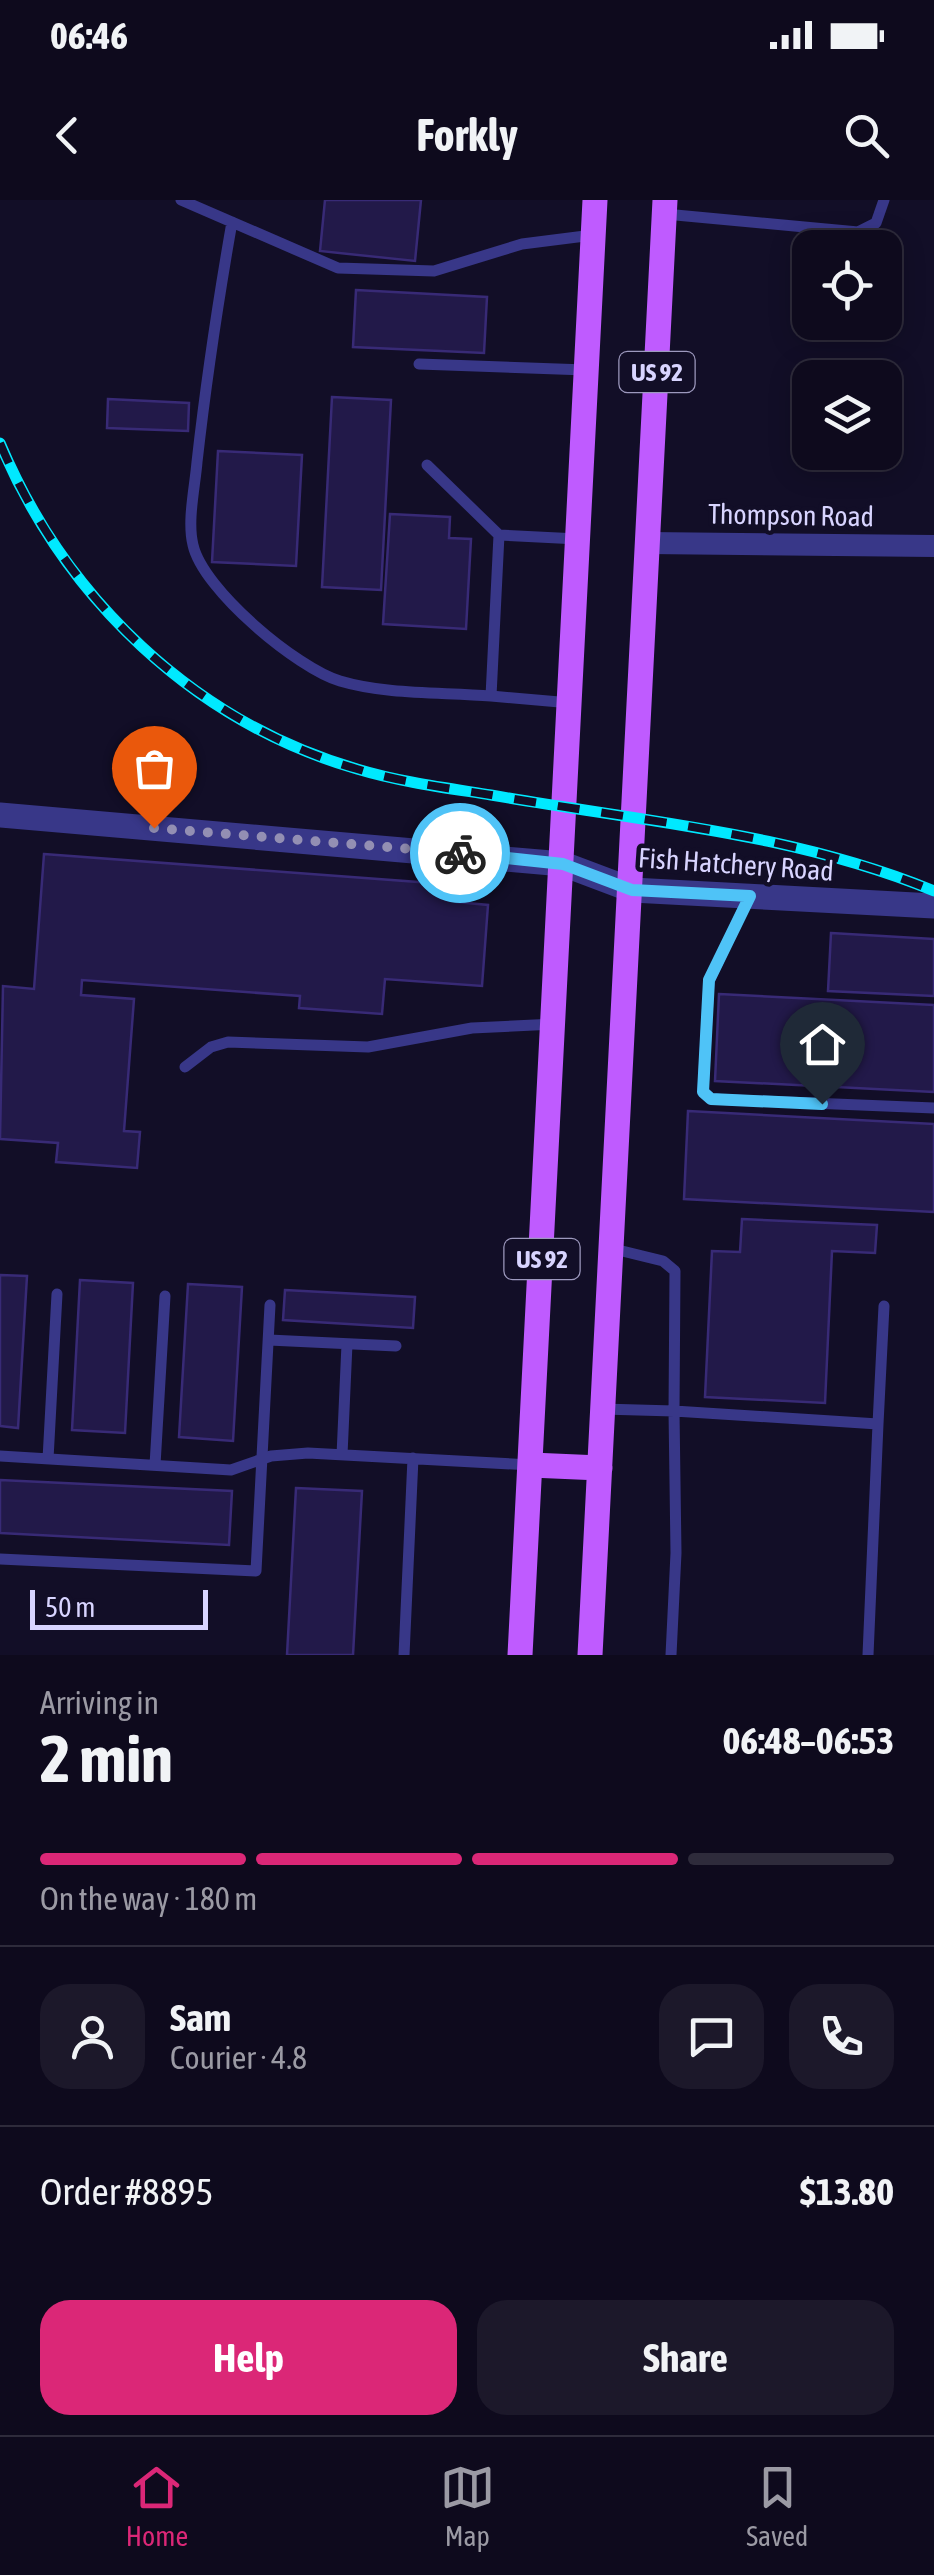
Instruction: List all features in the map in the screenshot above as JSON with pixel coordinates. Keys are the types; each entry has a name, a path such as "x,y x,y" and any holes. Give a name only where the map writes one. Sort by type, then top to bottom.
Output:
{"main road":[{"name":"US 92","path":"520,1655 595,200"},
{"name":"US 92","path":"590,1655 665,207"},
{"path":"531,1465 600,1468"}],"street":[{"name":"Thompson Road","path":"648,543 934,546"},
{"name":"Fish Hatchery Road","path":"0,815 563,864 632,890 934,906"}],"lane":[{"path":"181,200 338,268 434,271 522,244 593,235"},
{"path":"665,207 858,232 876,223 884,200"},
{"path":"232,222 209,355 194,489 192,542 200,565 243,614 318,673 390,689 571,704"},
{"path":"419,364 586,370"},
{"path":"427,465 499,535 578,540"},
{"path":"490,696 499,535"},
{"path":"750,896 709,980 703,1092 711,1099 934,1108"},
{"path":"185,1067 212,1047 228,1042 368,1048 472,1028 555,1024"},
{"path":"614,1249 663,1261 675,1270 676,1553 670,1655"},
{"path":"48,1459 57,1294"},
{"path":"155,1465 165,1296"},
{"path":"0,1559 256,1571 270,1305"},
{"path":"868,1655 884,1306"},
{"path":"268,1340 396,1346"},
{"path":"342,1454 347,1344"},
{"path":"602,1408 878,1424"},
{"path":"0,1456 231,1470 308,1452 531,1465"},
{"path":"404,1655 413,1458"}],"building":[{"path":"325,200 421,200 415,261 320,251"},
{"path":"356,290 487,297 484,353 353,347"},
{"path":"332,397 391,400 381,590 322,587"},
{"path":"108,399 189,403 188,431 107,428"},
{"path":"218,451 302,455 296,566 212,562"},
{"path":"390,514 450,517 449,538 471,539 466,629 383,624"},
{"path":"44,854 458,885 457,902 488,905 482,986 385,979 382,1014 299,1008 300,996 82,980 81,995 134,999 124,1131 140,1132 137,1168 56,1162 58,1143 0,1139 3,986 34,989"},
{"path":"831,933 934,939 934,996 828,991"},
{"path":"719,994 934,1005 934,1092 715,1081"},
{"path":"688,1111 934,1124 934,1212 684,1199"},
{"path":"742,1219 877,1225 875,1253 832,1251 825,1403 705,1397 712,1251 740,1252"},
{"path":"0,1275 27,1276 18,1428 0,1426"},
{"path":"80,1280 133,1283 125,1433 72,1430"},
{"path":"188,1284 242,1287 233,1441 179,1437"},
{"path":"285,1290 415,1297 413,1328 283,1320"},
{"path":"0,1480 232,1491 229,1545 0,1533"},
{"path":"296,1488 362,1491 353,1655 287,1655"}],"railway":[{"path":"0,443 27,500 60,553 99,602 142,646 190,686 242,720 298,748 357,769 407,781 771,842 881,871 934,891"}],"way so far":[{"path":"154,828 460,853"}],"route":[{"path":"460,853 563,864 632,890 750,896 709,980 703,1092 711,1099 822,1104"}]}
